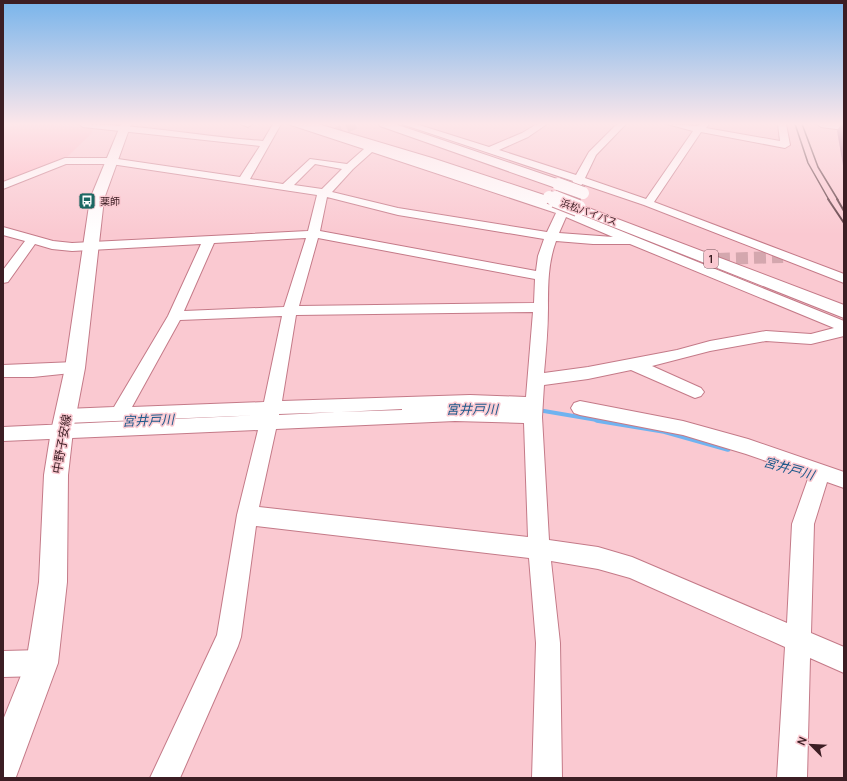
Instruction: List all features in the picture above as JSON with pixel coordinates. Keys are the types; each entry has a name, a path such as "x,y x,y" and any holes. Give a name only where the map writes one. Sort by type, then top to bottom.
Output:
{"highway":[{"path":"426,160 553,193"},
{"name":"浜松バイパス","path":"445,160 576,200 839,296"},
{"name":"浜松バイパス","path":"469,160 553,193"},
{"name":"浜松バイパス","path":"612,214 844,312"}],"main road":[{"name":"中野子安線","path":"3,764 42,663 53,582 56,475 64,423 75,368 98,199 111,161"}],"street":[{"path":"244,180 256,160"},
{"path":"165,778 228,636 247,515 270,415 290,311 313,234 318,204 324,192 357,160"},
{"path":"410,160 502,190 576,200 648,203 783,257 844,279"},
{"path":"508,160 576,200 633,240 844,327"},
{"path":"547,778 548,643 538,549 534,411 541,307 541,276 544,256 551,237 576,200 590,160"},
{"path":"648,203 678,160"},
{"path":"3,186 65,161 111,161 324,192 346,200 551,237 608,241 633,240"},
{"path":"286,187 313,161 349,167"},
{"path":"3,231 52,244 72,247 322,234 541,276"},
{"path":"3,279 32,239"},
{"path":"120,413 175,316 209,240"},
{"path":"175,316 290,311 541,307"},
{"path":"536,380 633,364 710,346 766,336 811,339 844,331"},
{"path":"633,364 695,392"},
{"path":"3,371 33,371 75,368"},
{"path":"580,408 682,428 748,447 819,475 844,480"},
{"path":"3,434 120,413 270,415 518,415 534,411"},
{"path":"64,423 270,415"},
{"path":"792,778 803,524 819,475"},
{"path":"247,515 538,549 598,558 632,568 844,660"},
{"path":"3,664 42,663"}],"shaded area":[{"path":"3,160 60,160 3,184"}],"waterway":[{"name":"宮井戸川","path":"274,415 407,410"},
{"name":"宮井戸川","path":"538,410 600,420"},
{"name":"宮井戸川","path":"131,420 231,416"},
{"name":"宮井戸川","path":"91,422 131,420"},
{"name":"宮井戸川","path":"119,421 131,420"},
{"name":"宮井戸川","path":"131,420 143,420"},
{"name":"宮井戸川","path":"600,420 664,431 728,449"}],"tunnel":[{"path":"682,260 783,257"}],"railway":[{"path":"807,160 829,200"},
{"path":"816,160 838,200"},
{"path":"828,199 844,223"},
{"path":"837,199 844,211"}],"place":[{"name":"薬師","path":"87,201"}]}
